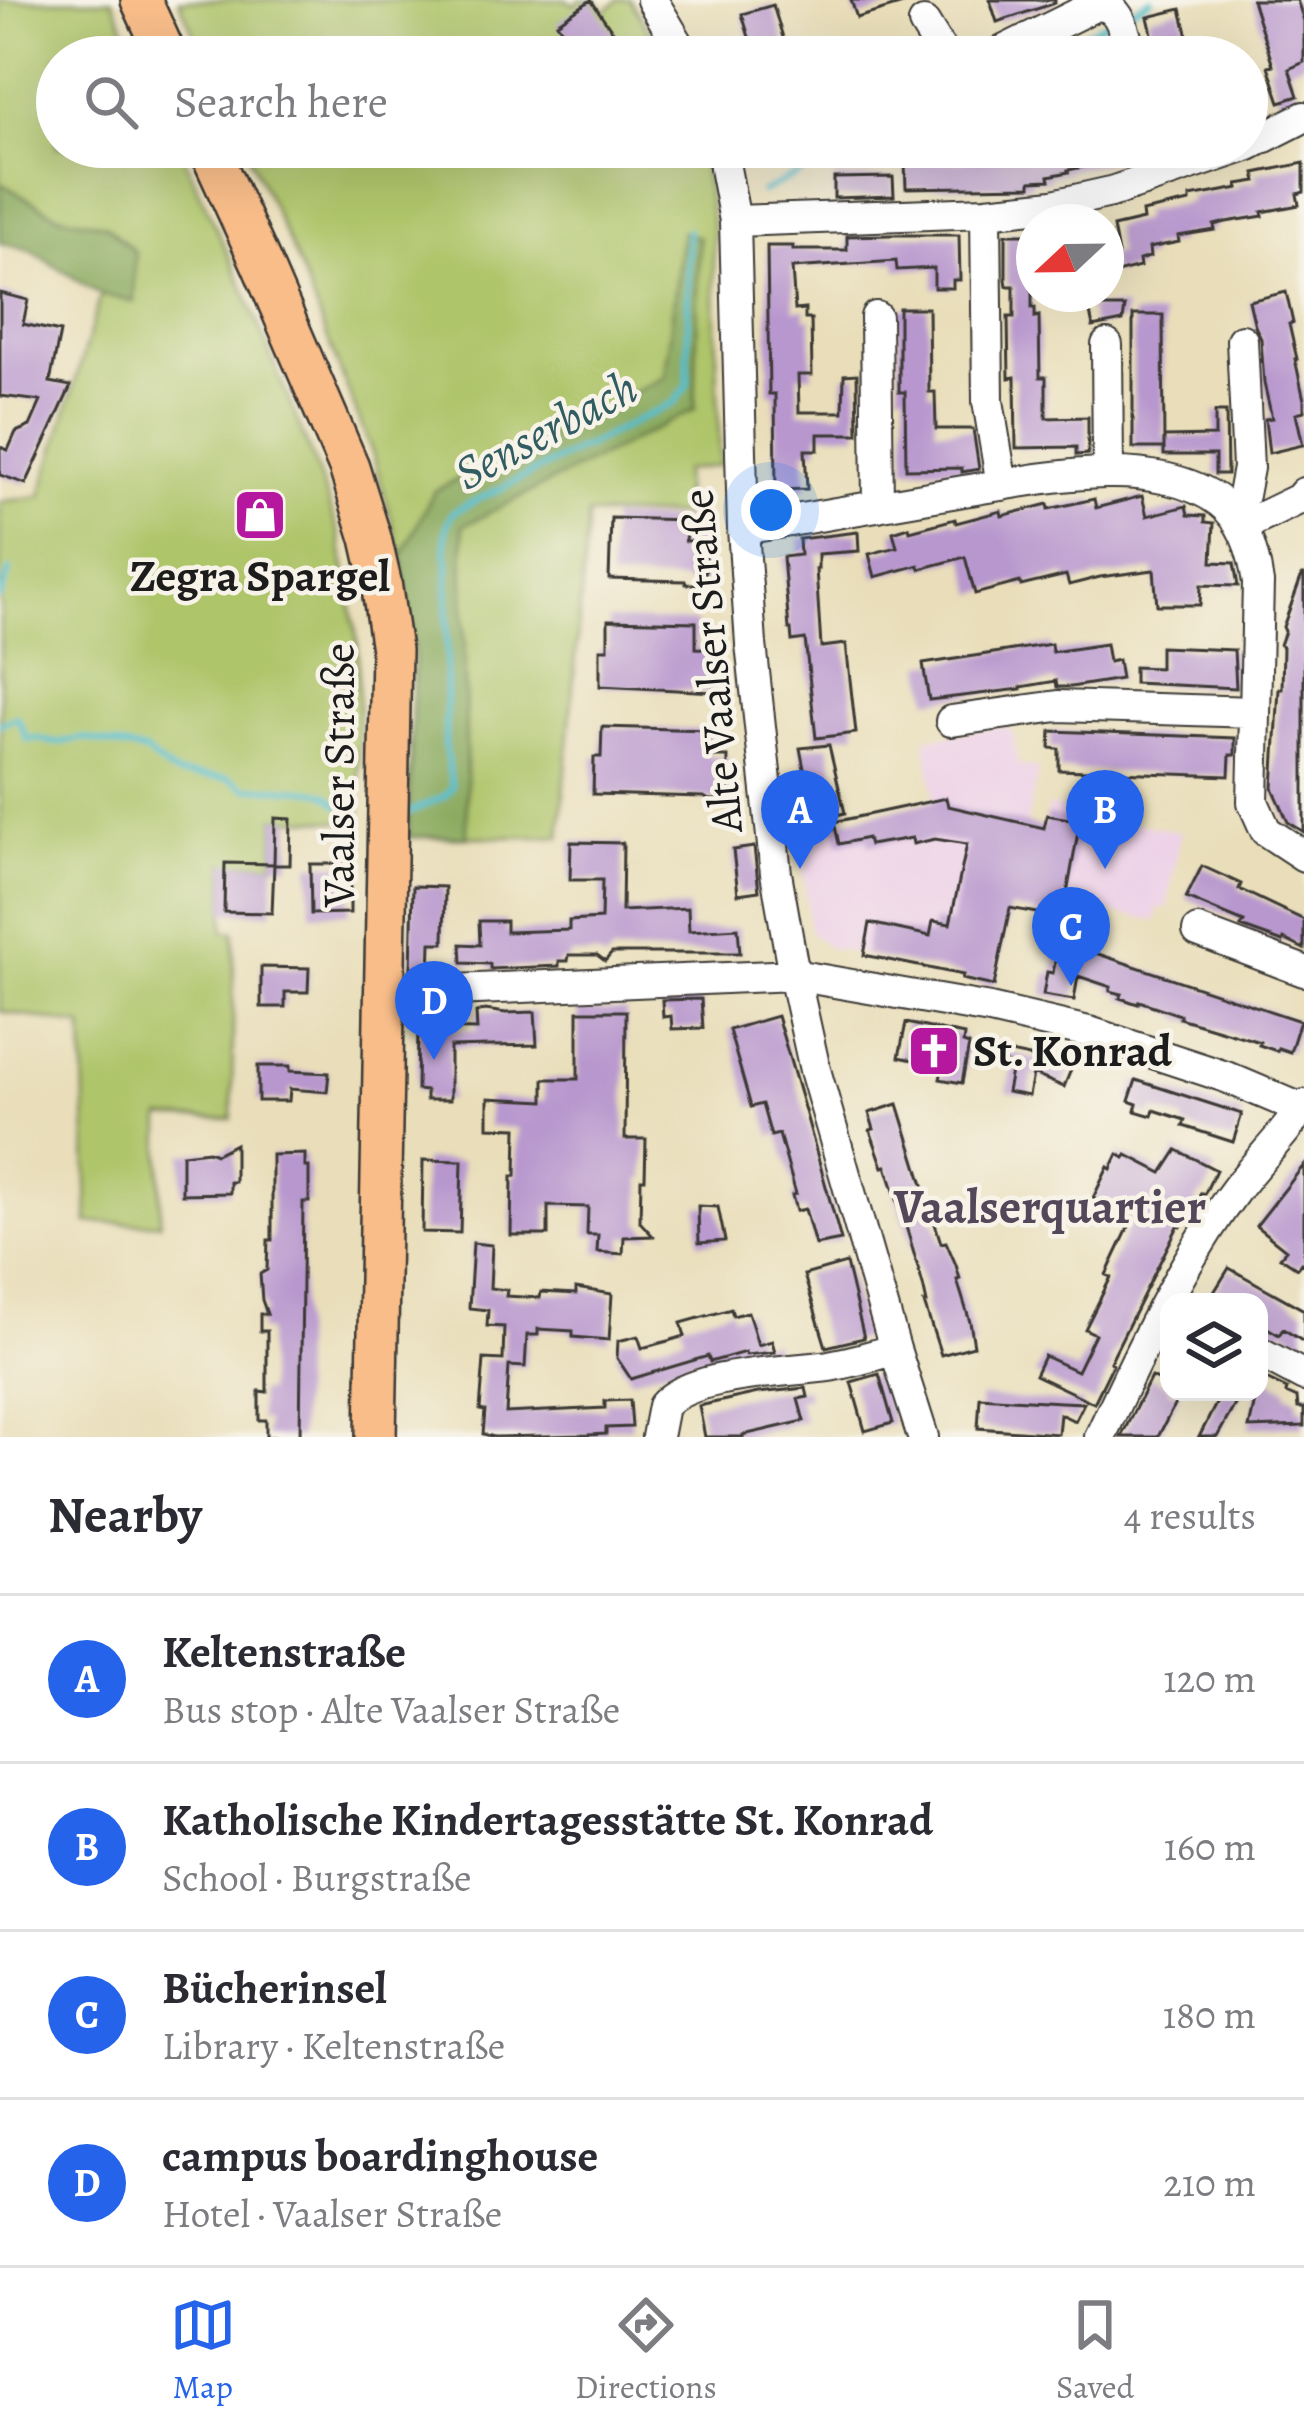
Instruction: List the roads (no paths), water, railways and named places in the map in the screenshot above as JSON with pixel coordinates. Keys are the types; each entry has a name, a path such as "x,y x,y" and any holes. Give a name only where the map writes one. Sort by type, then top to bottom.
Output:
{"main road":[{"path":"142,3 157,36"},
{"name":"Vaalser Straße","path":"218,168 349,467 371,538 391,650 376,1437"}],"street":[{"path":"652,0 673,36"},
{"path":"1033,36 1105,4 1120,19 1125,36"},
{"path":"924,23 932,36"},
{"path":"1268,135 1304,117"},
{"name":"Alte Vaalser Straße","path":"725,168 735,220 743,529 751,644 772,838 815,1070 923,1437"},
{"path":"735,220 986,212 1082,199 1147,168"},
{"path":"986,212 988,401 1002,485"},
{"path":"876,317 878,506"},
{"path":"1236,520 1248,468 1242,340"},
{"path":"1107,345 1108,472"},
{"path":"743,529 1108,472 1151,475 1200,490 1236,520 1256,565 1252,784 1258,817 1275,840 1304,856"},
{"path":"1236,520 1299,499 1304,493"},
{"path":"951,721 1058,706 1255,712"},
{"path":"1198,931 1304,971"},
{"path":"386,993 794,975 990,1009 1089,1032 1304,1108 1232,1193 1175,1293"},
{"path":"1100,1437 1160,1320"},
{"path":"657,1437 666,1402 692,1386 845,1363 895,1349"},
{"path":"1268,1357 1304,1376"}],"waterway":[{"name":"Senserbach","path":"1128,12 1151,0"},
{"name":"Senserbach","path":"1079,36 1108,22"},
{"name":"Senserbach","path":"762,192 811,168"},
{"name":"Senserbach","path":"408,813 445,796 452,787 445,748 446,536 450,518 453,512 675,402 688,384 688,230"},
{"path":"0,597 10,570"},
{"name":"Senserbach","path":"0,724 17,717 28,740 56,743 84,738 146,752 178,775 229,778 248,789 320,792 340,806 359,810"}],"place":[{"name":"Zegra Spargel","path":"260,515"},
{"name":"Keltenstraße","path":"800,869"},
{"name":"Katholische Kindertagesstätte St. Konrad","path":"1105,869"},
{"name":"Bücherinsel","path":"1071,986"},
{"name":"St. Konrad","path":"934,1051"},
{"name":"campus boardinghouse","path":"434,1060"}],"district":[{"name":"Vaalserquartier","path":"1050,1207"}]}
